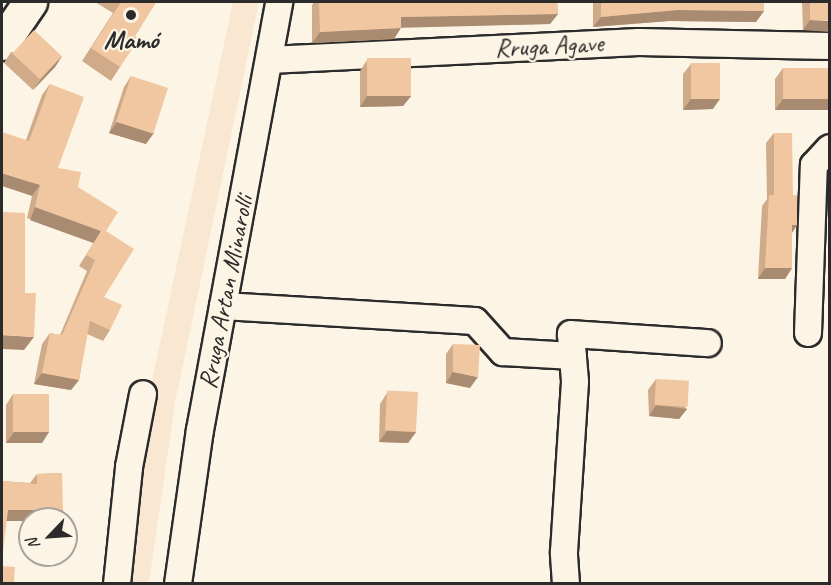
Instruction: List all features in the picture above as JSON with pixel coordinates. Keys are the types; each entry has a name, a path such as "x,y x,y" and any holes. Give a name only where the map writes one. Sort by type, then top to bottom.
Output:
{"street":[{"path":"2,43 30,2"},
{"name":"Rruga Artan Minarolli","path":"178,584 200,430 279,2"},
{"name":"Rruga Agave","path":"269,60 639,42 830,46"},
{"path":"808,333 814,165 830,148"},
{"path":"223,306 475,321 503,352 573,356"},
{"path":"566,584 573,356 571,334 708,343"},
{"path":"117,584 129,467 143,394"}],"shaded area":[{"path":"233,2 259,2 175,403 149,583 123,584 150,390"}],"building":[{"path":"121,2 156,2 135,36 139,39 120,67 91,48"},
{"path":"319,2 557,2 558,14 401,17 401,28 320,32"},
{"path":"601,2 764,2 764,11 677,10 601,17"},
{"path":"810,2 830,2 830,20 810,20"},
{"path":"34,30 62,56 40,79 12,53"},
{"path":"367,58 411,58 411,96 367,96"},
{"path":"691,63 720,63 720,99 691,99"},
{"path":"783,68 830,68 830,99 783,99"},
{"path":"131,76 168,88 153,134 116,122"},
{"path":"50,84 84,97 58,168 81,172 78,187 118,212 106,231 134,249 104,297 122,305 110,330 90,321 79,380 42,373 50,333 62,335 95,260 86,255 101,231 35,207 40,185 2,173 2,132 29,141"},
{"path":"774,133 792,133 793,195 797,195 797,225 792,225 792,268 765,268 769,195 774,195"},
{"path":"2,212 25,213 25,293 36,293 34,337 2,335"},
{"path":"453,344 480,345 478,377 453,372"},
{"path":"656,379 689,381 688,407 655,405"},
{"path":"387,390 418,392 416,432 385,430"},
{"path":"13,394 49,394 49,432 13,432"},
{"path":"62,473 63,507 18,507 18,510 8,510 2,560 2,481 37,484 37,474"},
{"path":"2,566 15,567 14,582 25,584 2,584"}],"place":[{"name":"Mamó","path":"131,15"}]}
